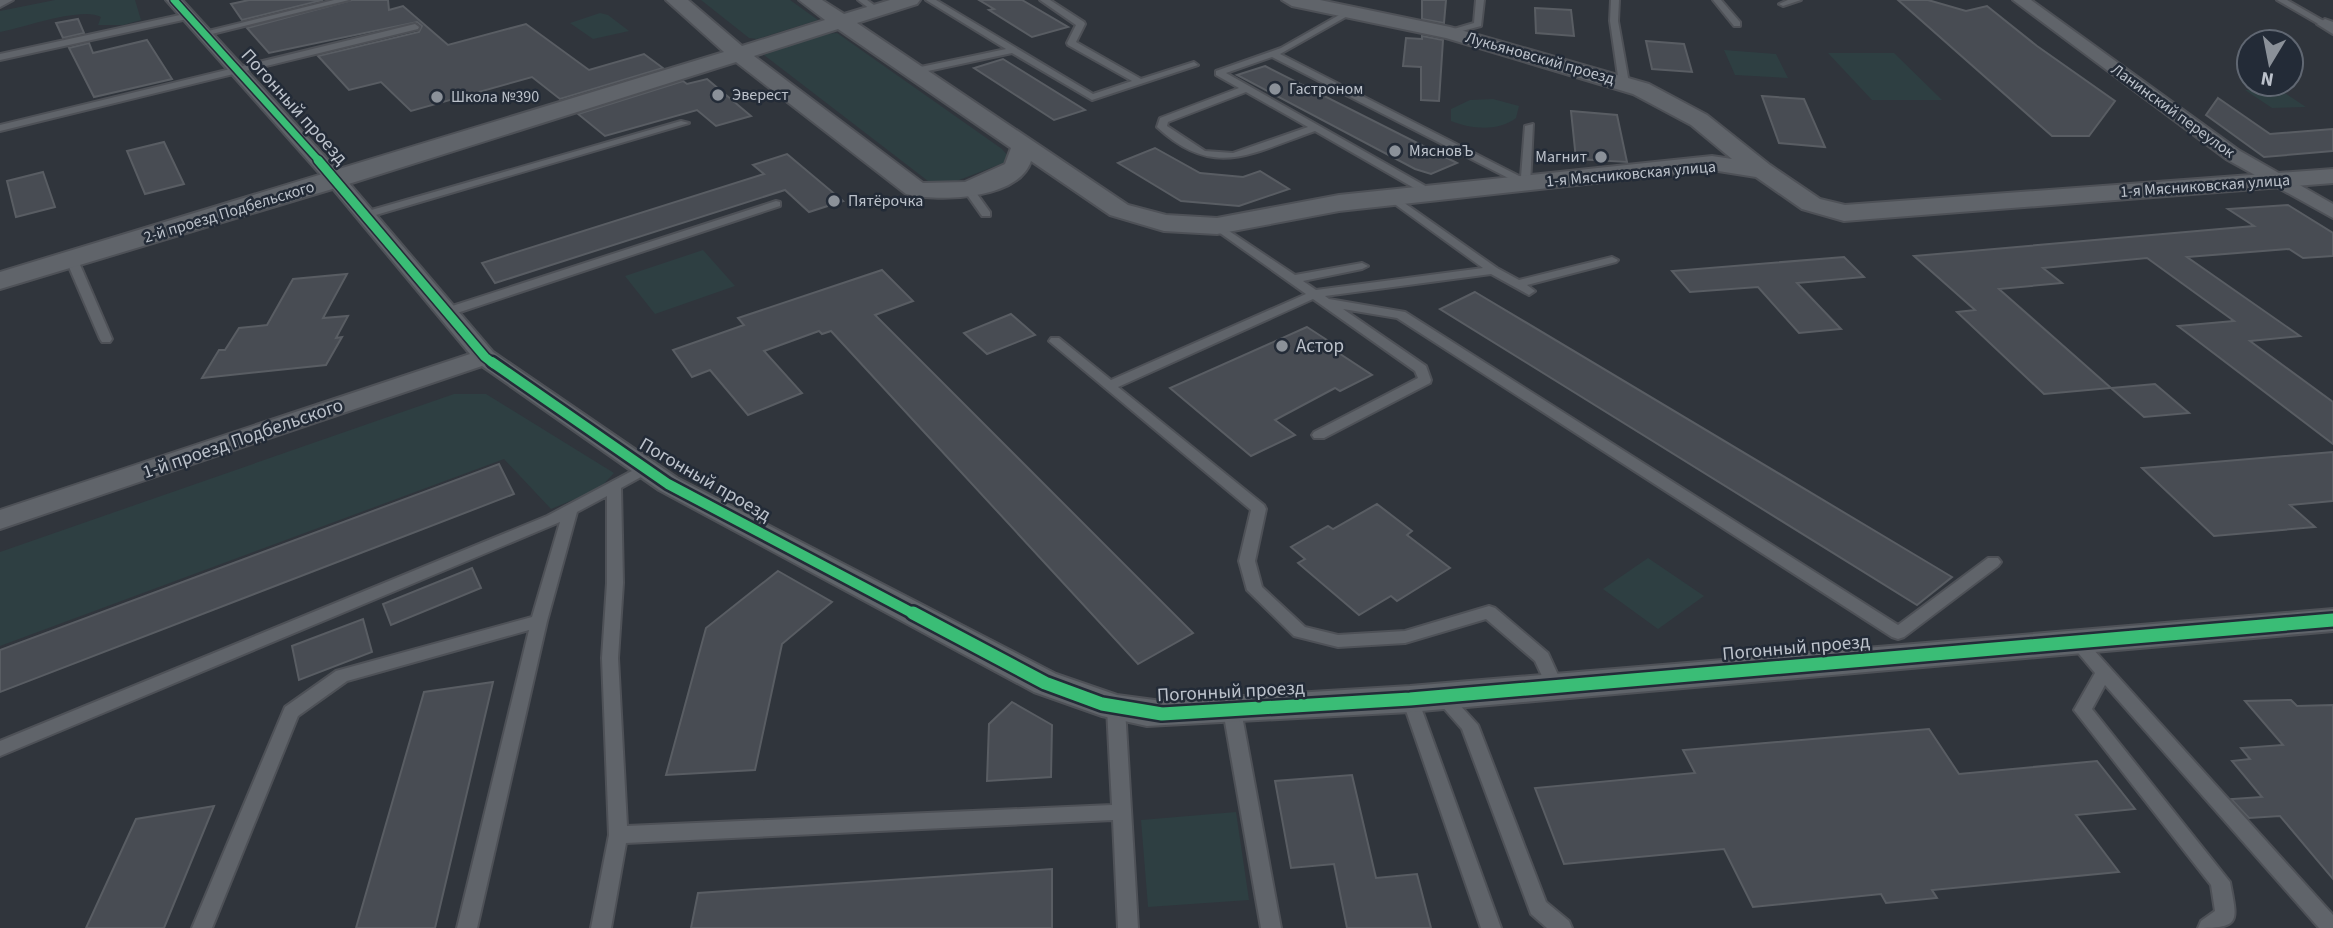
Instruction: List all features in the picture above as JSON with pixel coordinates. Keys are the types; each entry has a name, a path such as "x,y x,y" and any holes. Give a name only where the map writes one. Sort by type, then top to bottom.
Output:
{"street":[{"name":"Погонный проезд","path":"174,0 336,180 485,358 668,484 1045,683 1116,708 1162,714 1410,699 2333,620"},
{"path":"676,0 738,52 915,189 942,193 1041,177 1079,184"},
{"name":"1-я Мясниковская улица","path":"809,0 1023,148 1119,210 1164,223 1217,226 1339,203 1712,163 1763,171 1811,204 1844,213 2333,176"},
{"name":"2-й проезд Подбельского","path":"0,281 336,180 841,21 870,5 910,0"},
{"name":"Лукьяновский проезд","path":"1292,0 1450,33 1624,83 1689,113 1763,171"},
{"name":"Ланинский переулок","path":"2021,0 2233,155 2333,212"},
{"path":"979,186 1016,168 1023,148"},
{"name":"1-й проезд Подбельского","path":"0,520 485,358"}],"lane":[{"path":"204,33 345,0"},
{"path":"930,0 1092,97 1194,65"},
{"path":"1044,0 1081,24 1071,43 1140,82"},
{"path":"1450,33 1478,24 1480,0"},
{"path":"1615,0 1614,21 1624,83"},
{"path":"1717,0 1737,24"},
{"path":"1783,4 1797,0"},
{"path":"2281,0 2330,26"},
{"path":"1348,12 1332,24 1273,54 1219,73 1432,194"},
{"path":"0,57 189,16"},
{"path":"0,128 415,27"},
{"path":"914,71 1013,50"},
{"path":"1273,54 1526,183 1531,126"},
{"path":"1246,89 1163,120 1162,127 1203,154 1234,156 1315,128"},
{"path":"365,215 684,122"},
{"path":"979,186 986,214"},
{"path":"1393,198 1493,270 1529,291"},
{"path":"447,312 776,205"},
{"path":"1217,226 1421,369 1425,380 1319,435"},
{"path":"72,260 106,339"},
{"path":"1517,284 1612,260"},
{"path":"1293,279 1362,266"},
{"path":"1111,385 1320,298 1493,270"},
{"path":"1320,298 1401,315 1898,633 1993,562"},
{"path":"1055,341 1259,509 1247,561 1255,590 1300,632 1338,641 1405,638 1489,612 1542,657 1555,686"},
{"path":"0,749 571,509 645,469"},
{"path":"601,928 618,835 610,658 615,583 614,485"},
{"path":"467,928 539,621 571,509"},
{"path":"202,928 291,712 342,676 539,621"},
{"path":"2077,642 2332,928"},
{"path":"2104,672 2083,710 2220,882 2226,915 2208,928"},
{"path":"1441,696 1469,725 1538,908 1562,928"},
{"path":"1410,699 1491,928"},
{"path":"1116,708 1128,928"},
{"path":"1232,710 1271,928"},
{"path":"618,835 1122,812"}],"shaded area":[{"path":"55,0 135,0 141,20 123,25 98,25 101,17 80,14 0,32 0,11"},
{"path":"701,0 790,0 818,20 757,39 749,38"},
{"path":"600,13 608,15 629,31 593,39 570,23"},
{"path":"837,33 1002,149 1008,156 1006,162 954,182 928,181 764,55 816,35"},
{"path":"1724,50 1776,54 1788,78 1735,75"},
{"path":"1828,53 1894,53 1942,100 1872,100"},
{"path":"2257,98 2292,98 2306,107 2272,108"},
{"path":"1493,99 1519,106 1516,118 1501,125 1484,128 1451,121 1451,109 1470,100"},
{"path":"703,250 735,286 655,314 625,276"},
{"path":"454,394 486,394 614,473 599,489 551,509 504,459 0,646 0,552"},
{"path":"1648,558 1704,596 1658,629 1603,589"},
{"path":"1236,812 1249,900 1148,907 1141,820"}],"building":[{"path":"249,0 323,0 242,20 231,4"},
{"path":"352,0 388,0 389,10 403,6 448,45 526,24 589,70 644,54 663,68 560,99 532,77 411,111 381,82 349,90 318,56 419,32 422,26 417,22 269,53 247,28"},
{"path":"979,0 1022,0 1068,27 1032,37 989,10 994,9"},
{"path":"1422,0 1446,0 1444,23 1422,19"},
{"path":"1898,0 1928,0 1966,11 1987,6 2037,46 2115,101 2089,136 2052,136"},
{"path":"1535,8 1571,10 1574,36 1536,33"},
{"path":"78,19 84,33 63,38 56,23"},
{"path":"1422,36 1443,40 1439,101 1421,100 1421,67 1403,66 1406,38 1422,39"},
{"path":"147,40 172,79 94,97 69,48 89,43 93,53"},
{"path":"1646,41 1684,44 1692,72 1652,69"},
{"path":"1003,59 1085,110 1054,120 974,68"},
{"path":"1265,66 1457,163 1431,174 1415,169 1237,75"},
{"path":"707,79 751,116 716,126 697,110 605,136 578,114 683,81 687,84"},
{"path":"1762,96 1804,99 1825,147 1779,143"},
{"path":"2218,98 2270,134 2333,129 2333,151 2264,157 2206,115"},
{"path":"1571,111 1617,115 1627,162 1576,159"},
{"path":"164,142 184,184 145,194 127,151"},
{"path":"1155,148 1200,173 1243,177 1260,171 1289,189 1239,206 1181,201 1118,163"},
{"path":"787,154 843,201 809,212 785,190 495,283 482,263 764,174 753,165"},
{"path":"43,172 55,207 16,217 7,181"},
{"path":"2288,205 2333,233 2333,256 2303,258 2289,249 2187,257 2300,336 2250,341 2333,402 2333,444 2178,326 2234,321 2147,258 2043,268 2062,283 1999,289 2111,388 2044,394 1957,312 1975,310 1914,256 2254,226 2228,209"},
{"path":"1844,257 1864,277 1797,283 1841,329 1799,333 1758,287 1690,292 1672,271"},
{"path":"882,270 913,301 875,315 1193,633 1138,664 831,331 822,334 819,331 764,351 802,393 748,415 710,370 692,377 673,350 744,325 738,318"},
{"path":"347,274 323,318 348,316 336,338 342,337 326,365 202,378 219,350 225,350 239,328 267,325 293,279"},
{"path":"1475,292 1952,577 1917,605 1440,309"},
{"path":"1011,314 1035,335 987,354 964,333"},
{"path":"1307,327 1327,340 1325,344 1372,375 1340,391 1335,388 1275,420 1295,435 1251,456 1170,388"},
{"path":"2155,384 2189,413 2144,417 2111,388"},
{"path":"2333,452 2333,501 2290,505 2315,527 2214,536 2142,468"},
{"path":"499,464 514,494 0,692 0,650"},
{"path":"1377,504 1412,531 1407,535 1450,568 1397,601 1391,596 1359,615 1298,563 1305,559 1291,547 1328,526 1333,529"},
{"path":"472,568 481,588 391,625 383,604"},
{"path":"778,571 832,602 782,644 755,770 666,775 706,628"},
{"path":"363,619 372,652 299,680 292,646"},
{"path":"493,682 435,928 356,928 424,692"},
{"path":"2291,700 2297,706 2333,705 2333,879 2280,816 2249,818 2231,799 2262,797 2232,761 2250,759 2241,748 2283,745 2245,701"},
{"path":"1012,702 1052,725 1051,777 987,781 989,724"},
{"path":"1929,729 1959,774 2097,761 2135,809 2076,815 2119,872 1932,890 1937,898 1886,903 1881,894 1753,907 1724,849 1564,864 1535,788 1695,773 1683,750"},
{"path":"1352,775 1376,878 1417,874 1431,928 1347,928 1334,864 1291,868 1275,781"},
{"path":"214,806 164,928 86,928 136,819"},
{"path":"1052,869 1052,928 691,928 698,893"}],"tram line":[{"path":"169,0 330,182 479,360 663,488 901,615"},
{"path":"314,148 491,355 674,480 933,615"},
{"path":"898,613 1053,694 1114,714 1163,720 1413,706 2333,627"},
{"path":"930,613 1090,694 1124,702 1190,705 1408,693 2333,614 2322,615"}],"cycle path":[{"path":"174,0 336,180 485,357 668,484 1045,683 1102,704 1131,711 1162,714 1410,699 2333,620"}],"place":[{"name":"Гастроном","path":"1275,89"},
{"name":"Эверест","path":"718,95"},
{"name":"Школа №390","path":"437,97"},
{"name":"МясновЪ","path":"1395,151"},
{"name":"Магнит","path":"1601,157"},
{"name":"Пятёрочка","path":"834,201"},
{"name":"Астор","path":"1282,346"}]}
